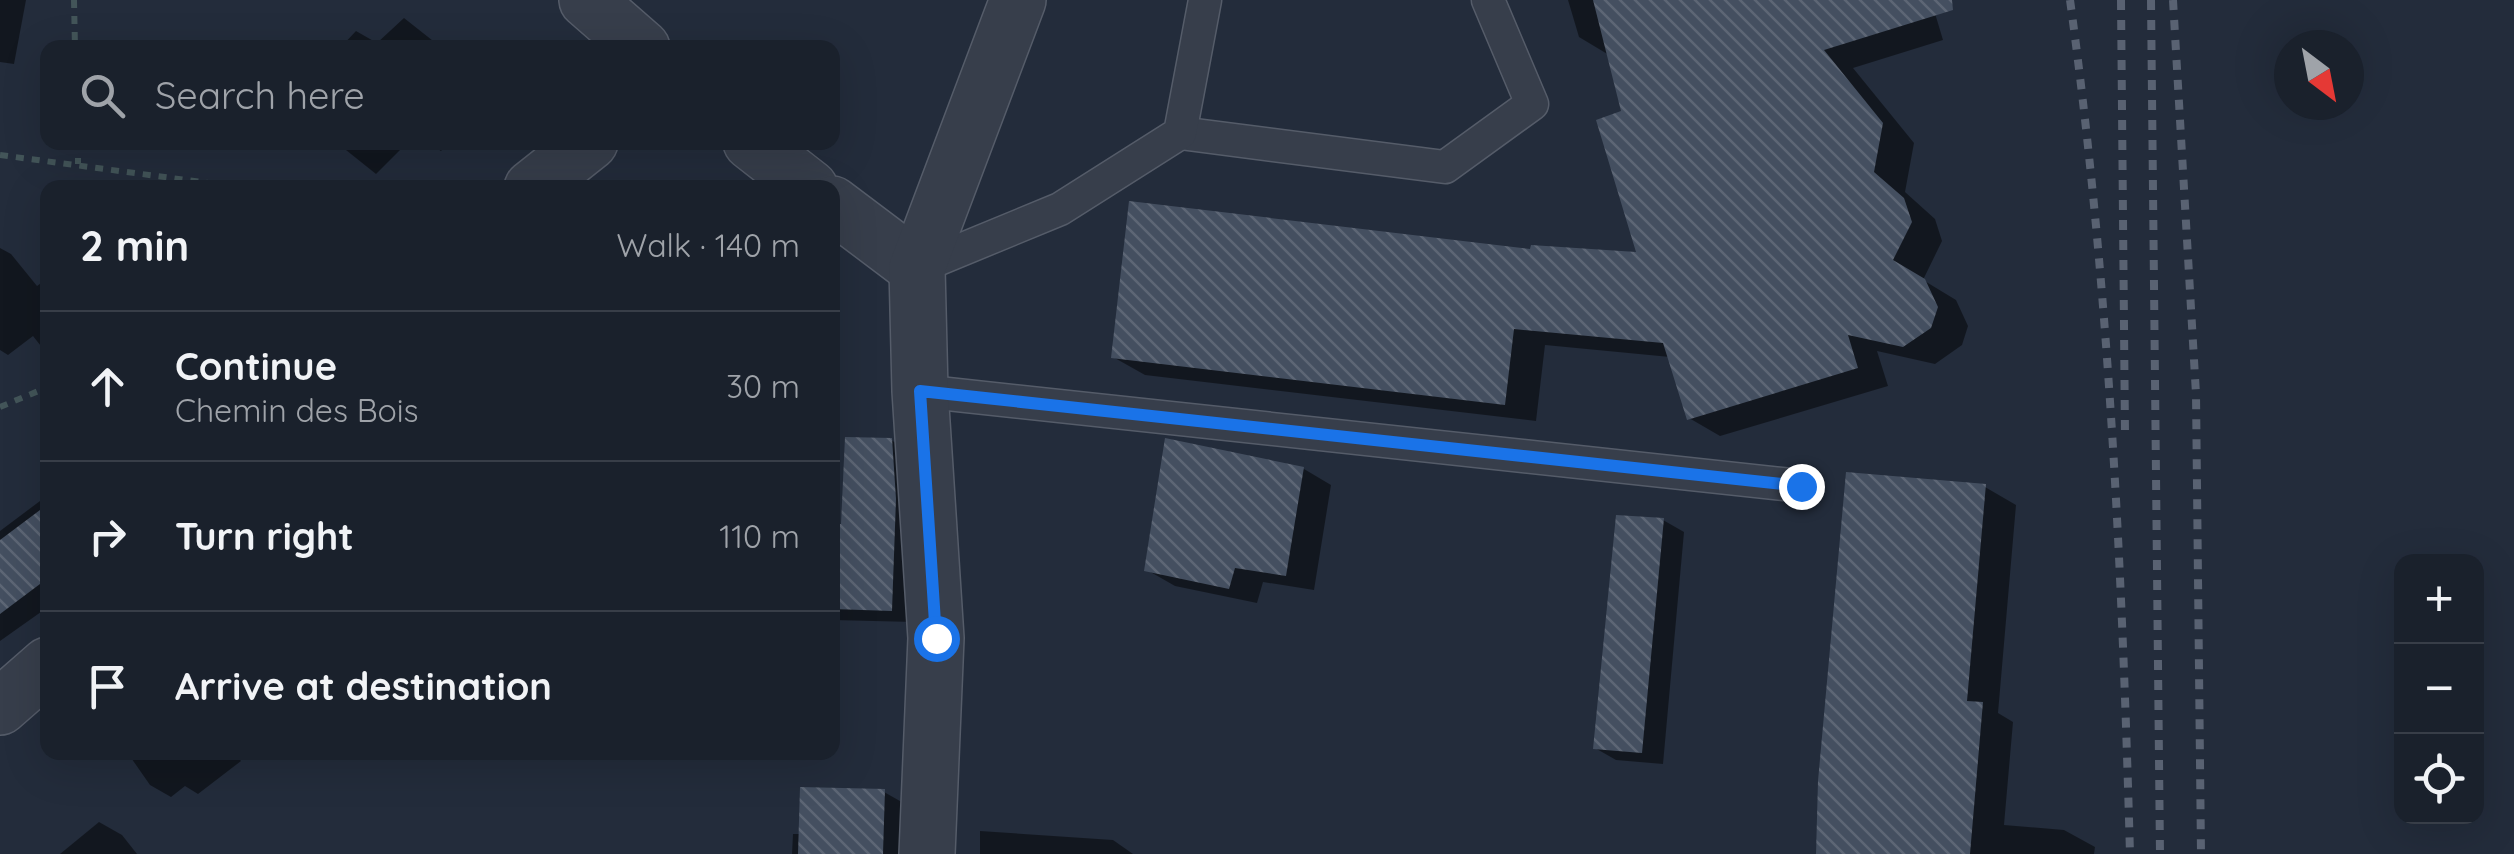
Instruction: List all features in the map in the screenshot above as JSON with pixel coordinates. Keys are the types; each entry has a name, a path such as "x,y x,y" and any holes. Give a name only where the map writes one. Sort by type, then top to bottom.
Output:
{"street":[{"path":"587,0 633,40"},
{"path":"927,854 936,638 920,391 917,268 1018,0"},
{"path":"542,180 580,150"},
{"path":"762,150 800,180"},
{"path":"840,210 917,268"},
{"path":"0,706 40,672"}],"lane":[{"path":"1180,133 1206,0"},
{"path":"917,268 1060,208 1180,133 1445,167 1532,104 1488,0"},
{"path":"920,391 1801,486"}],"path":[{"path":"74,0 75,40"},
{"path":"78,150 78,164"},
{"path":"0,156 78,164 164,180"},
{"path":"0,407 40,390"}],"building":[{"path":"1593,0 1952,0 1953,10 1824,50 1883,123 1874,172 1904,198 1912,222 1893,260 1925,279 1938,307 1931,328 1903,347 1848,335 1858,368 1687,420 1663,343 1514,329 1505,405 1111,358 1129,201 1530,249 1531,245 1636,252 1596,120 1621,111"},
{"path":"845,437 892,438 896,499 892,611 840,609"},
{"path":"1165,438 1304,467 1286,576 1235,568 1229,589 1144,571"},
{"path":"1846,472 1986,484 1967,701 1983,702 1970,854 1816,854 1818,781"},
{"path":"40,510 40,584 0,614 0,540"},
{"path":"1616,515 1664,518 1642,753 1593,749"},
{"path":"800,787 885,789 883,854 798,854"}],"railway":[{"path":"2070,0 2095,212 2112,426 2130,854"},
{"path":"2121,0 2125,434"},
{"path":"2151,0 2160,854"},
{"path":"2173,0 2196,394 2201,854"}],"route":[{"path":"936,638 920,391 1801,486"}]}
